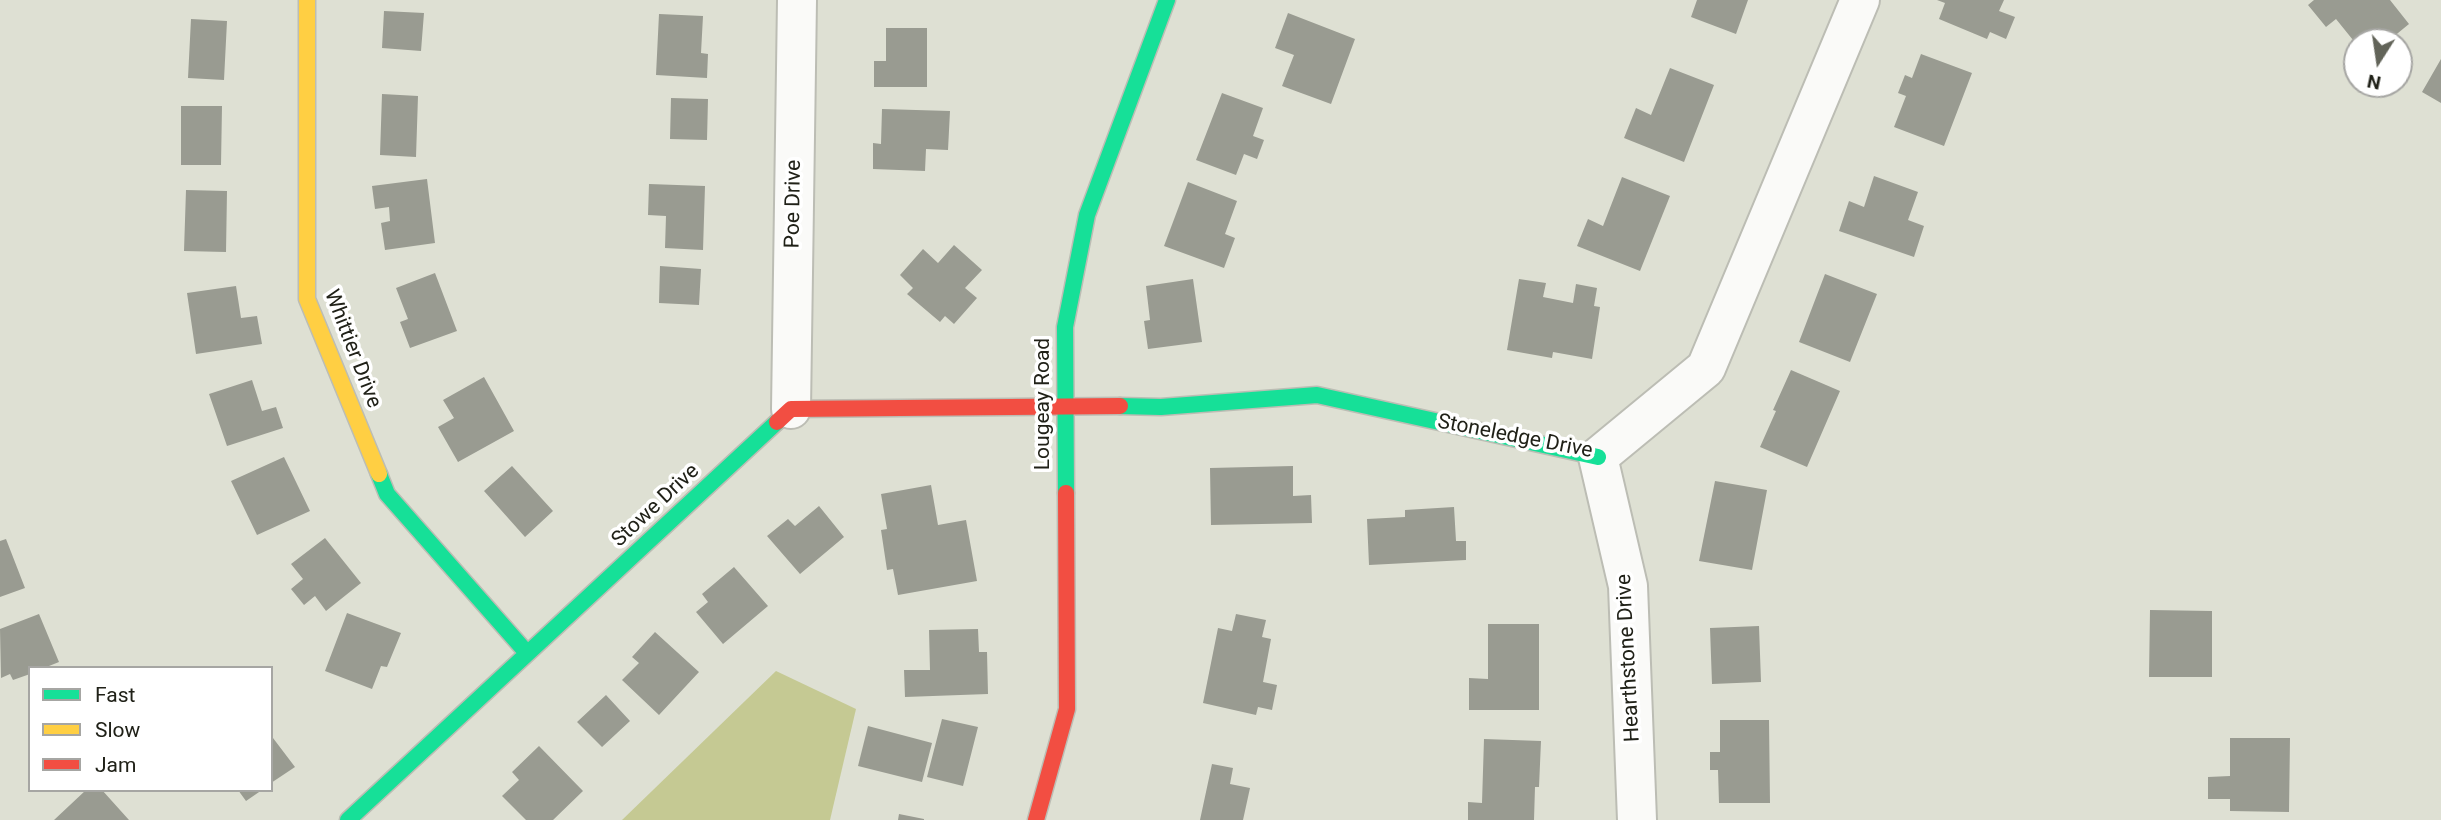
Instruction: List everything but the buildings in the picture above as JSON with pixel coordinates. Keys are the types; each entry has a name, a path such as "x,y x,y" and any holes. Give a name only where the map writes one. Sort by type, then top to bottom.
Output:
{"street":[{"name":"Whittier Drive","path":"307,0 307,299 387,494 527,653"},
{"name":"Poe Drive","path":"791,409 797,0"},
{"name":"Lougeay Road","path":"1036,820 1067,709 1065,327 1087,215 1167,0"},
{"name":"Stoneledge Drive","path":"1065,405 1161,407 1317,395 1598,457 1706,368 1860,0"},
{"path":"791,409 1065,405"},
{"name":"Stowe Drive","path":"348,820 791,409"},
{"name":"Hearthstone Drive","path":"1598,457 1628,586 1637,820"}],"green space":[{"path":"776,671 856,709 830,820 622,820"}],"traffic: fast":[{"path":"1066,493 1065,327 1087,215 1167,0"},
{"path":"1120,406 1161,407 1317,395 1598,457"},
{"path":"348,820 777,422"},
{"path":"379,474 387,494 527,653"}],"traffic: slow":[{"path":"307,0 307,299 379,474"}],"traffic: jam":[{"path":"777,422 791,409 1120,406"},
{"path":"1036,820 1067,709 1066,493"}]}
